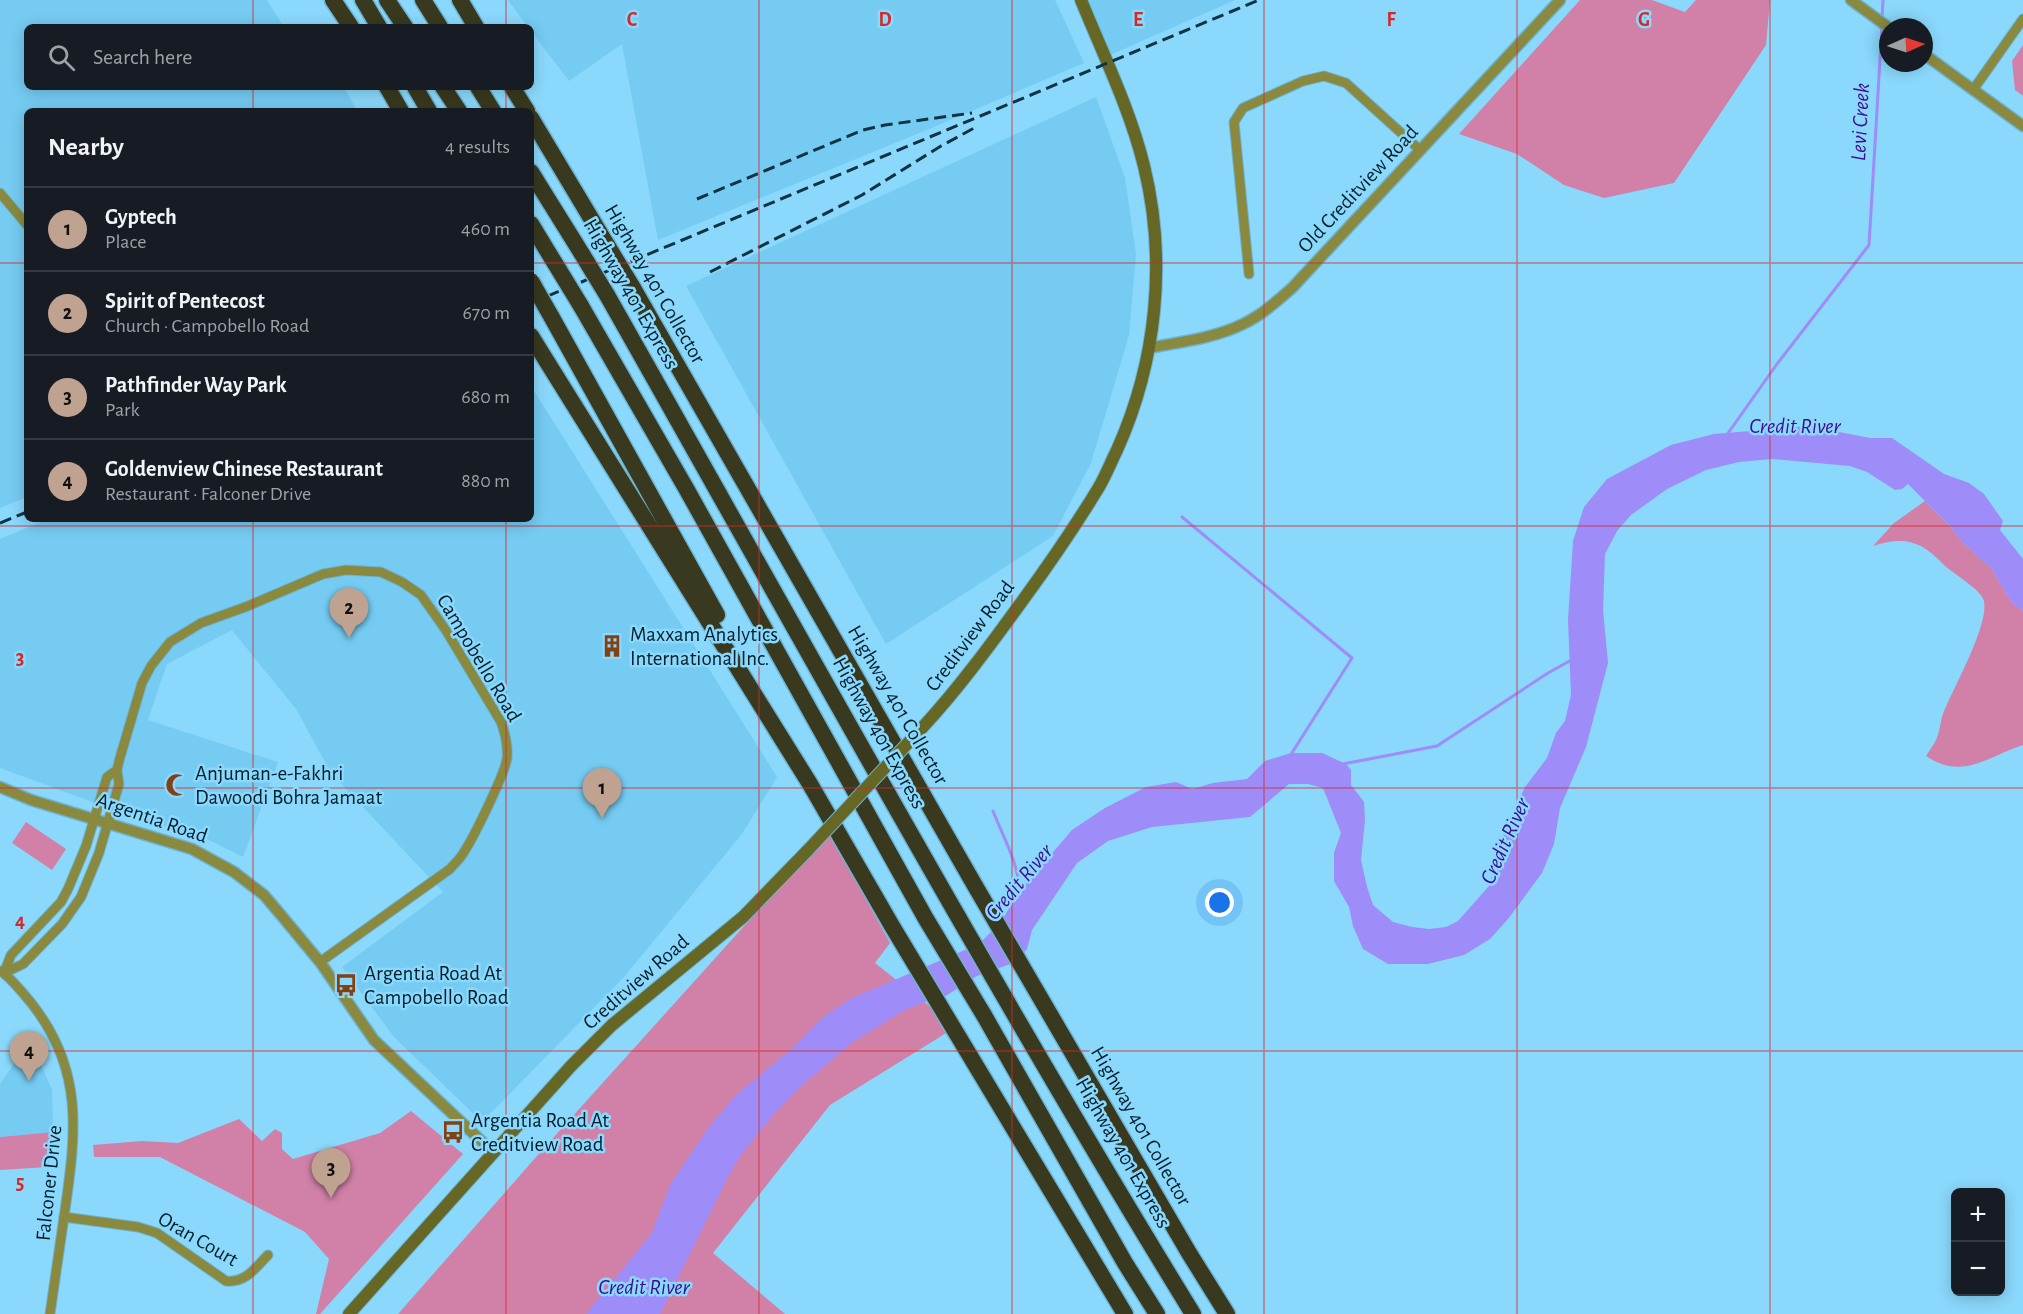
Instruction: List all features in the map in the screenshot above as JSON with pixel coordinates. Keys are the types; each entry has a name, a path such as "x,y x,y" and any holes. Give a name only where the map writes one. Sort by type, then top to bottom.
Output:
{"highway":[{"path":"334,0 349,24"},
{"path":"363,0 377,24"},
{"path":"387,0 403,24"},
{"path":"423,0 438,24"},
{"path":"460,0 474,24"},
{"path":"389,90 398,108"},
{"path":"417,90 427,108"},
{"path":"446,90 457,108"},
{"path":"480,90 491,108"},
{"path":"514,90 525,108"},
{"name":"Highway 401 Collector","path":"534,123 633,288 974,884 1189,1253 1227,1314"},
{"name":"Highway 401 Express","path":"534,177 607,295 951,904 1193,1314"},
{"path":"534,229 687,490 926,919 985,1017 1125,1263 1157,1314"},
{"path":"534,286 810,784 892,926 1125,1314"},
{"path":"534,341 810,784"}],"main road":[{"name":"Creditview Road","path":"349,1314 571,1066 612,1025 743,917 922,728 979,659 1051,562 1100,485 1136,403 1149,348 1156,285 1155,245 1144,165 1130,121 1081,0"}],"street":[{"name":"Old Creditview Road","path":"1149,348 1214,334 1242,324 1266,310 1292,288 1560,0"},
{"path":"1851,0 1879,20"},
{"path":"1973,90 2023,19"},
{"path":"1933,61 2023,126"},
{"path":"1249,274 1234,122 1243,108 1304,81 1324,76 1346,83 1420,150"},
{"path":"0,193 24,221"},
{"name":"Campobello Road","path":"2,971 24,964 76,907 90,878 108,822 119,784 117,770 142,683 150,666 170,642 201,623 323,574 346,570 381,572 422,595 445,629 501,722 505,733 505,768 463,854 450,869 320,962"},
{"name":"Campobello Road","path":"2,971 11,955 60,902 68,889 80,863 107,777 117,770"},
{"name":"Argentia Road","path":"0,787 32,800 192,849 234,872 264,895 320,962 374,1040 493,1152"},
{"name":"Falconer Drive","path":"2,971 24,993 47,1026 68,1077 73,1107 75,1136 50,1314"},
{"name":"Oran Court","path":"64,1217 138,1227 157,1233 226,1281 236,1282 244,1279 268,1255"}],"shaded area":[{"path":"0,0 267,0 282,24 24,24 24,90 346,90 355,108 24,108 24,498 0,508"},
{"path":"508,0 1055,0 1084,63 658,240 622,44 569,81 534,35 534,24 526,24"},
{"path":"1087,0 1235,0 1110,55"},
{"path":"1580,0 1652,0 1685,12 1696,0 1770,0 1766,45 1674,183 1604,198 1564,185 1517,154 1459,134"},
{"path":"2023,45 2023,96 2015,90 2012,61"},
{"path":"1096,97 1125,178 1136,254 1129,335 1091,463 1053,536 886,644 686,286"},
{"path":"534,391 777,777 742,834 623,978 482,1122 394,1037 342,967 443,892 331,773 296,709 232,630 167,664 148,720 278,762 243,857 205,838 128,815 0,768 0,539 41,522 534,522"},
{"path":"1925,501 1963,543 1991,568 2012,603 2023,611 2023,745 1987,760 1964,766 1939,763 1926,756 1936,740 1943,714 1976,641 1984,612 1982,596 1920,546 1894,541 1873,546 1894,523"},
{"path":"26,822 66,849 52,870 12,843"},
{"path":"829,832 890,943 875,963 956,1027 830,1105 713,1253 785,1314 398,1314 544,1148"},
{"path":"30,1040 52,1090 53,1132 0,1137 0,1084"},
{"path":"411,1111 463,1154 320,1314 316,1314 329,1259 305,1232 160,1157 94,1157 93,1145 142,1141 178,1143 239,1119 262,1141 275,1129 282,1133 282,1149 293,1159 380,1133"},
{"path":"53,1132 48,1167 0,1170 0,1137"}],"water":[{"name":"Credit River","path":"1808,426 1870,438 1892,438 1944,474 1969,483 1984,494 2003,521 2000,530 2023,559 2023,611 2012,603 1991,568 1963,543 1950,526 1908,484 1902,489 1895,490 1867,472 1850,466 1772,459 1739,462 1706,470 1667,489 1631,515 1617,531 1605,554 1603,610 1608,663 1586,747 1560,808 1554,844 1542,873 1490,939 1464,955 1428,964 1388,964 1363,949 1353,926 1349,907 1334,881 1334,853 1341,833 1323,788 1308,784 1289,784 1250,817 1152,827 1108,841 1077,863 1032,930 1027,949 1013,963 977,976 944,997 935,998 903,1011 853,1042 800,1087 774,1114 741,1155 729,1175 660,1314 586,1314 652,1233 670,1185 709,1127 736,1095 795,1046 823,1017 852,998 979,944 1001,922 1018,893 1072,830 1105,808 1146,787 1176,782 1192,789 1213,783 1247,779 1265,761 1291,753 1322,753 1346,764 1351,770 1351,785 1364,802 1365,820 1361,860 1373,905 1393,922 1412,927 1429,929 1446,927 1458,921 1489,886 1505,830 1525,787 1547,758 1556,733 1565,721 1571,695 1568,620 1573,541 1584,507 1607,479 1671,445 1714,434"}],"waterway":[{"name":"Levi Creek","path":"1882,18 1883,0"},
{"path":"1726,436 1777,364 1869,245 1879,72"},
{"path":"1182,517 1352,658 1290,756"},
{"name":"Credit River","path":"1343,764 1437,746 1573,659"},
{"path":"993,811 1014,862 1020,894"}],"railway":[{"path":"534,302 1259,0"},
{"path":"697,199 863,130 972,113"},
{"path":"710,272 862,195 976,127"},
{"path":"0,523 24,513"}],"place":[{"name":"Spirit of Pentecost","path":"349,638"},
{"name":"Maxxam Analytics International Inc.","path":"612,646"},
{"name":"Anjuman-e-Fakhri Dawoodi Bohra Jamaat","path":"177,785"},
{"name":"Gyptech","path":"602,818"},
{"name":"Argentia Road At Campobello Road","path":"346,985"},
{"name":"Goldenview Chinese Restaurant","path":"29,1081"},
{"name":"Argentia Road At Creditview Road","path":"453,1132"},
{"name":"Pathfinder Way Park","path":"331,1198"}]}
